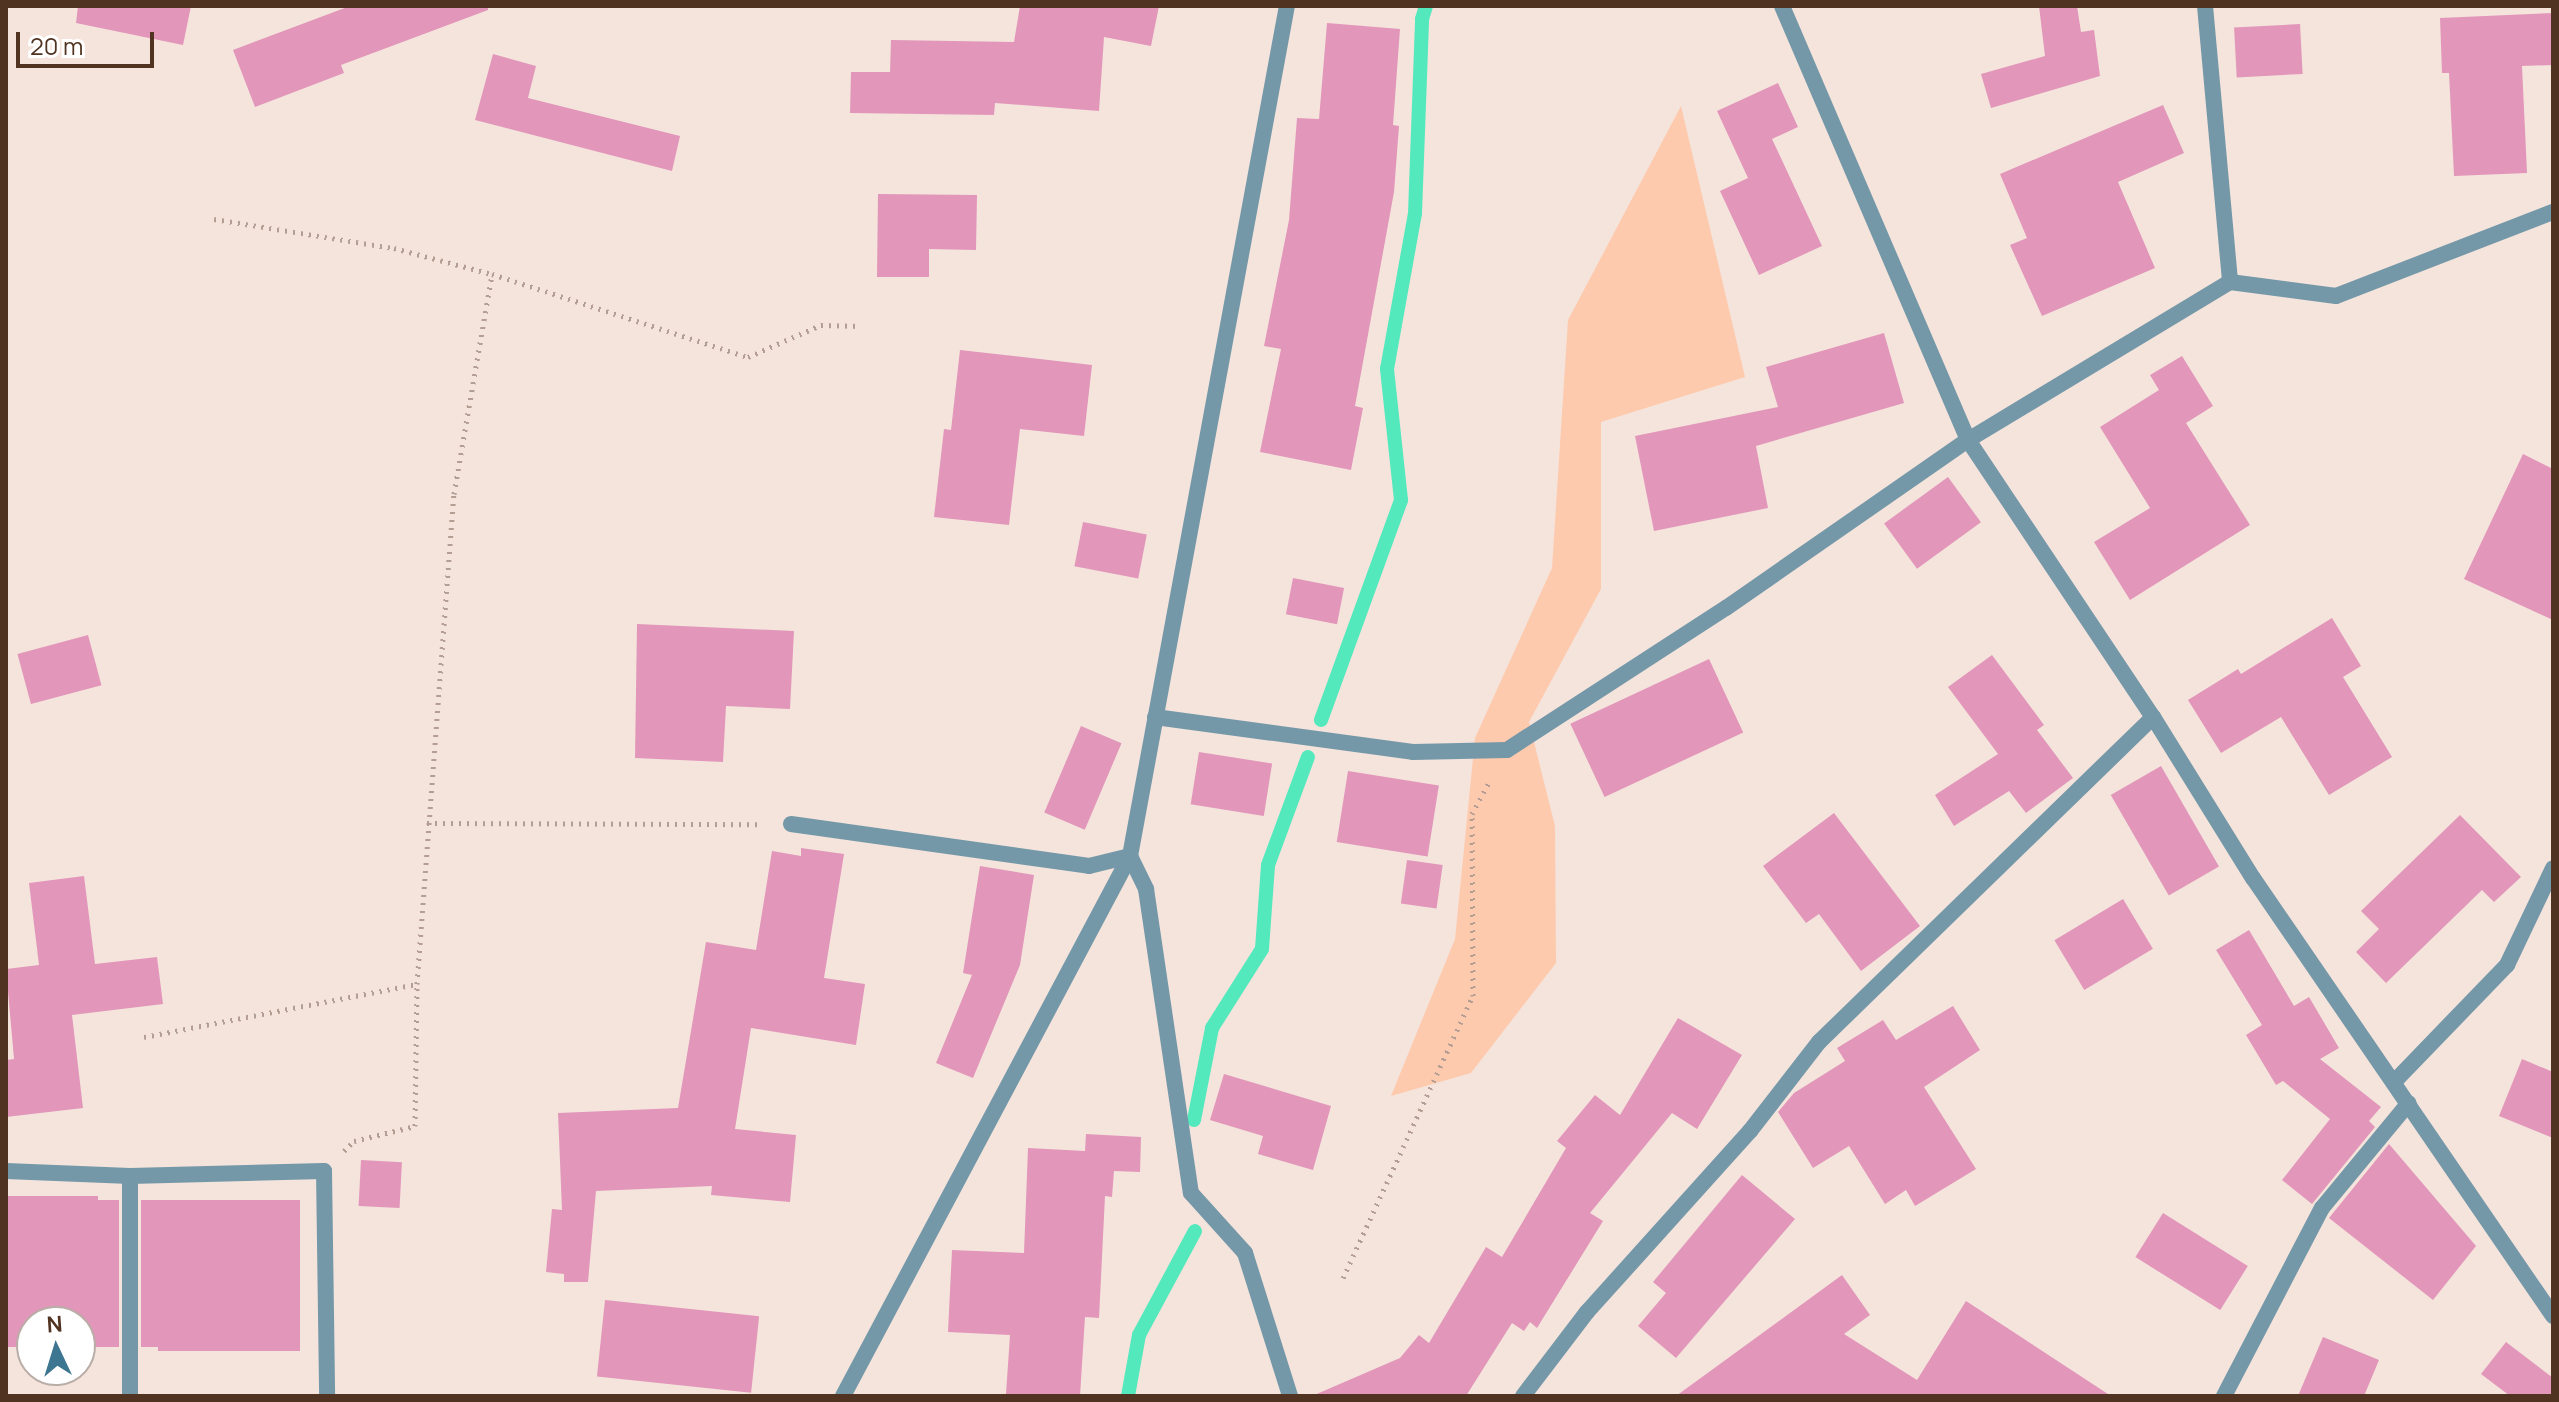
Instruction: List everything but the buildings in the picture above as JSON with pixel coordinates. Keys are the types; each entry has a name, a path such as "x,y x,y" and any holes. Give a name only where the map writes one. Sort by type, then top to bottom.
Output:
{"street":[{"path":"843,1396 1130,856 1287,6"},
{"path":"1782,6 1968,440 2153,717 2253,878 2553,1316"},
{"path":"2205,6 2230,282"},
{"path":"1155,717 1413,752 1507,750 1726,608 1968,440 2230,282 2336,296 2553,212"},
{"path":"1523,1396 1587,1312 1750,1131 1819,1042 2153,717"},
{"path":"791,824 1089,866 1130,856"},
{"path":"1130,856 1146,889 1191,1193 1245,1253 1290,1396"},
{"path":"2394,1082 2507,965 2553,868"},
{"path":"2224,1396 2322,1208 2409,1103"},
{"path":"6,1171 130,1176 324,1171 327,1396"},
{"path":"130,1176 130,1396"}],"path":[{"path":"214,219 394,248 492,274 748,357 821,325 861,326"},
{"path":"324,1171 354,1141 415,1126 417,984 454,494 492,274"},
{"path":"1343,1278 1473,996 1472,814 1507,750"},
{"path":"427,823 791,824"},
{"path":"144,1037 417,984"}],"shaded area":[{"path":"1681,106 1745,377 1601,422 1601,589 1529,722 1555,826 1556,963 1471,1073 1391,1096 1455,939 1475,738 1552,568 1568,320"}],"waterway":[{"path":"1321,720 1401,500 1387,369 1415,213 1422,19 1426,6"},
{"path":"1194,1120 1212,1028 1262,949 1268,865 1308,757"},
{"path":"1128,1396 1139,1335 1195,1231"}]}
